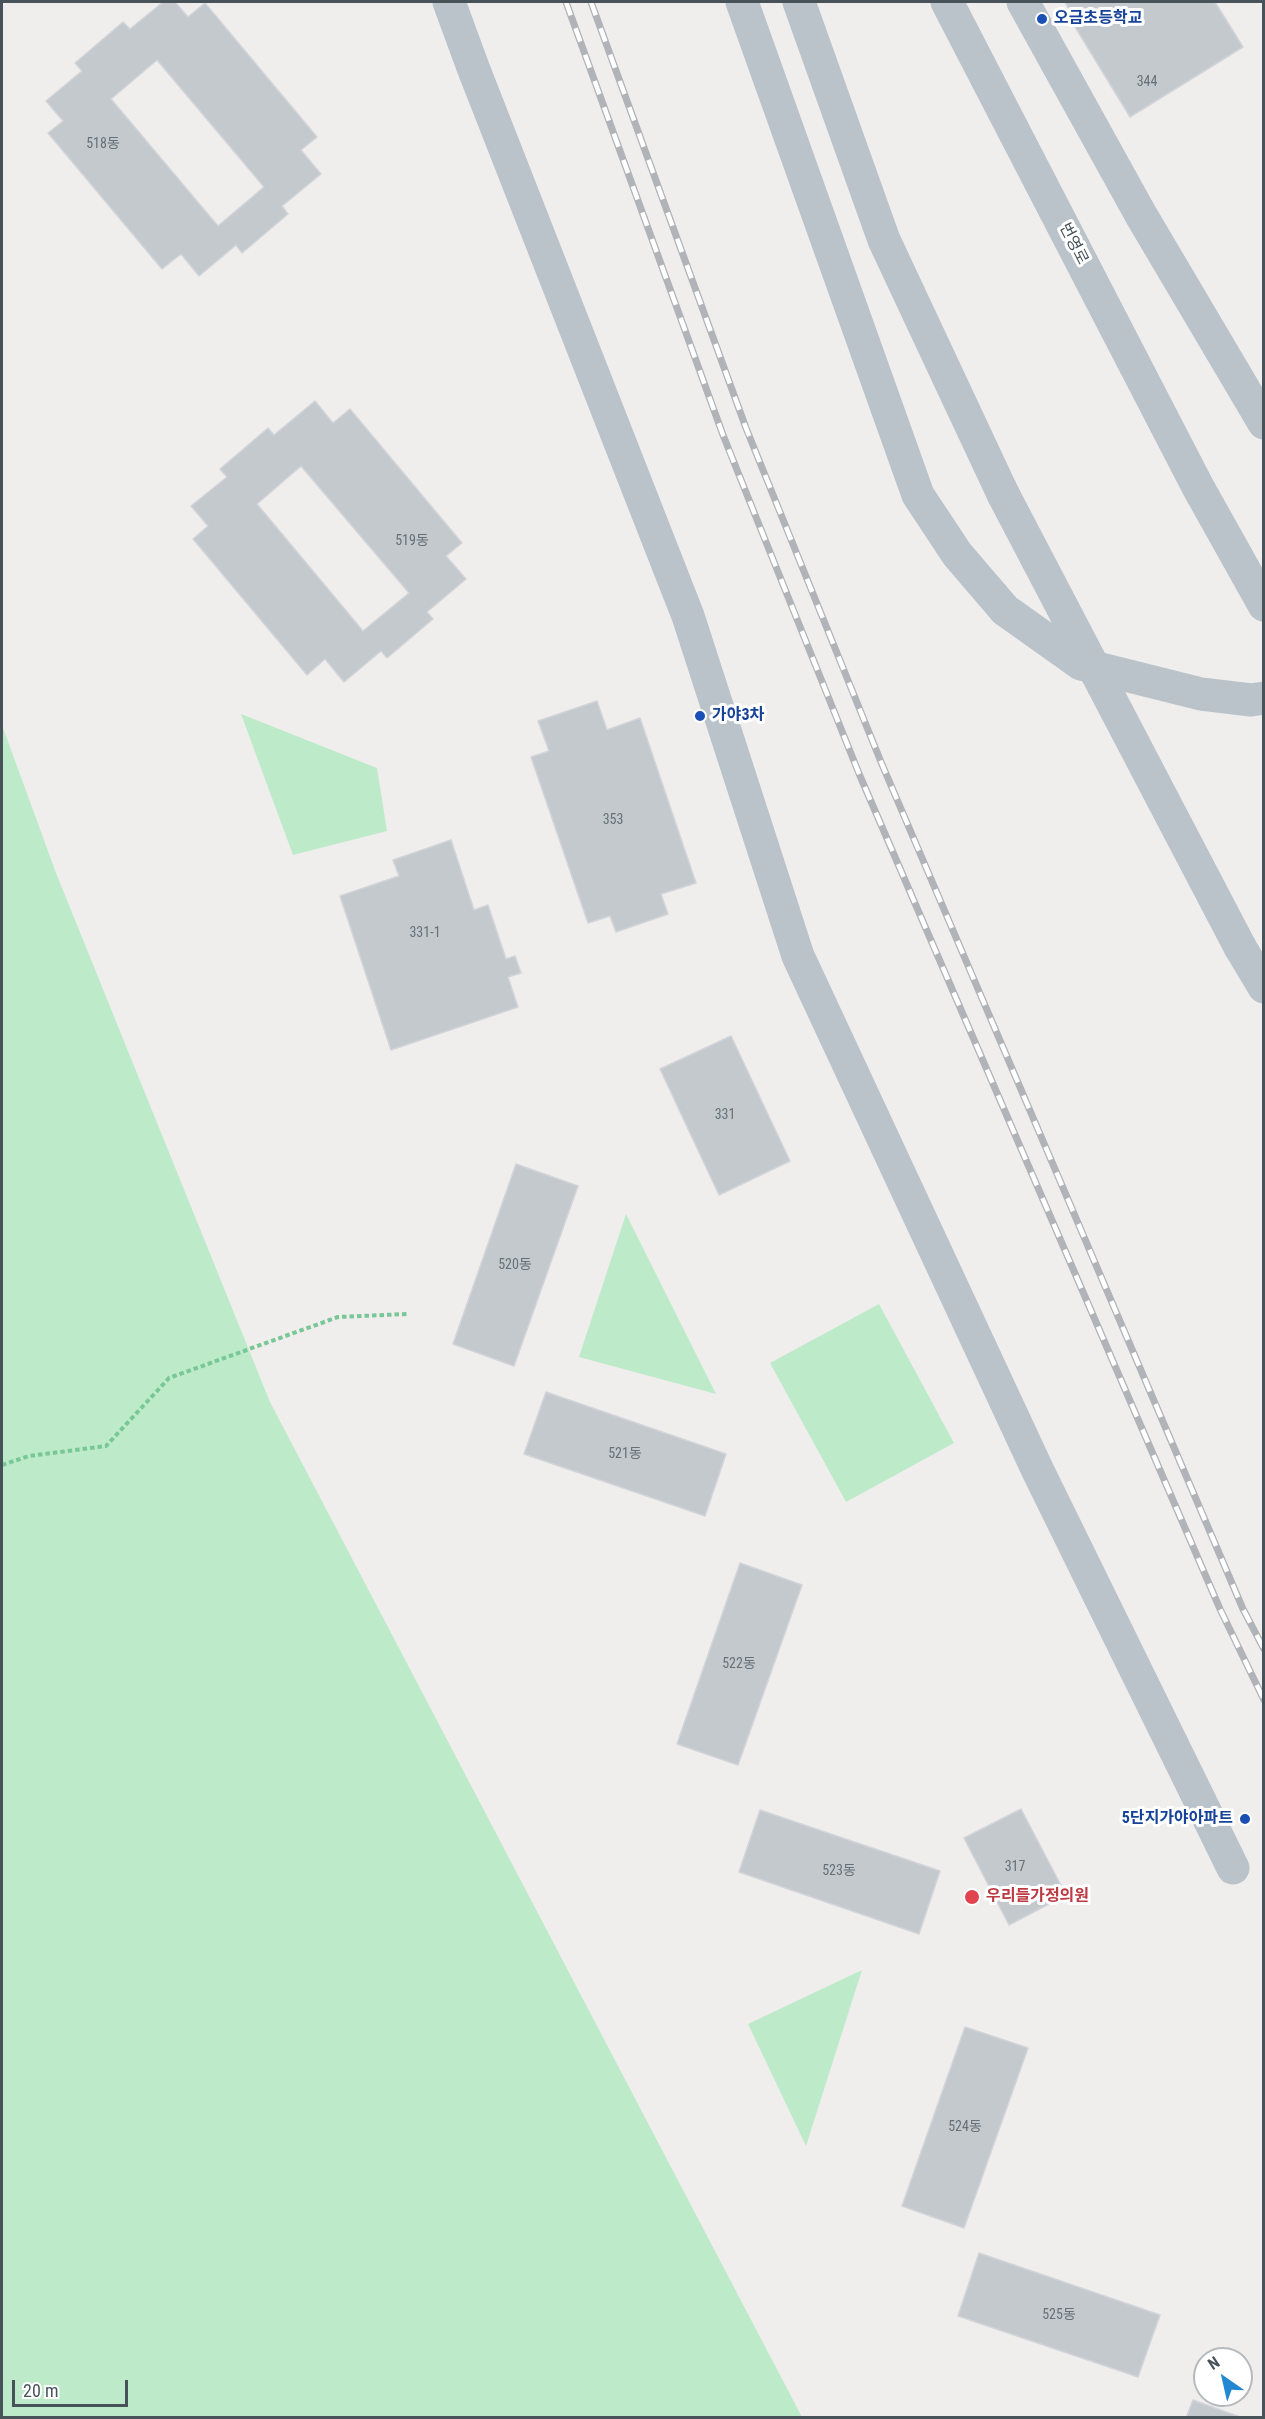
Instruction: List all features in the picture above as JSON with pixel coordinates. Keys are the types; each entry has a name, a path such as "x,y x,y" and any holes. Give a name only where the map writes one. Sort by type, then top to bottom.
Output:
{"street":[{"path":"449,2 688,616 798,956 1038,1471 1233,1868"},
{"path":"742,2 918,495 957,554 1005,610 1081,664 1201,694 1259,700"},
{"path":"799,2 884,240 1003,494 1263,987"},
{"name":"번영로","path":"947,2 1198,487 1263,605"},
{"path":"1023,2 1141,215 1263,423"}],"path":[{"path":"2,1465 29,1456 106,1446 169,1378 338,1317 407,1314"}],"green space":[{"path":"241,714 377,768 387,831 293,855"},
{"path":"2,725 56,873 270,1402 802,2417 2,2417"},
{"path":"626,1214 716,1394 579,1357"},
{"path":"879,1304 954,1443 846,1502 770,1363"},
{"path":"862,1970 806,2146 748,2024"}],"building":[{"path":"163,2 175,2 188,17 205,3 317,137 301,150 321,174 282,206 288,214 242,253 236,245 199,276 181,254 162,269 48,133 63,121 46,101 82,71 75,63 123,22 130,29","holes":["157,60 264,187 218,226 111,99"]},
{"path":"1065,2 1215,2 1243,47 1130,117 1069,17 1072,15"},
{"path":"315,401 333,423 350,409 462,543 446,556 466,579 427,612 433,619 387,658 381,651 344,682 325,659 307,675 193,539 208,526 191,506 227,477 220,469 268,428 274,435","holes":["301,466 409,593 363,631 257,504"]},
{"path":"597,701 607,730 640,718 696,883 661,894 668,914 616,932 610,916 588,923 531,757 549,751 538,721"},
{"path":"451,840 474,910 488,905 506,959 515,956 521,973 508,977 518,1007 391,1050 340,896 399,876 393,860"},
{"path":"731,1036 790,1161 719,1195 660,1069"},
{"path":"516,1164 578,1186 514,1366 453,1344"},
{"path":"546,1392 726,1454 705,1516 524,1454"},
{"path":"740,1563 802,1585 738,1765 677,1744"},
{"path":"1021,1809 1066,1895 1009,1925 964,1838"},
{"path":"760,1810 940,1871 919,1934 739,1872"},
{"path":"965,2027 1028,2048 964,2228 902,2206"},
{"path":"979,2253 1160,2315 1138,2377 958,2316"},
{"path":"1193,2400 1193,2407 1212,2407 1243,2418 1186,2418"}],"railway":[{"path":"566,2 723,435 860,776 1220,1609 1264,1700"},
{"path":"591,2 746,428 881,762 1243,1609 1264,1649"}],"place":[{"name":"오금초등학교","path":"1042,19"},
{"name":"가야3차","path":"700,716"},
{"name":"5단지가야아파트","path":"1245,1819"},
{"name":"우리들가정의원","path":"972,1897"}]}
